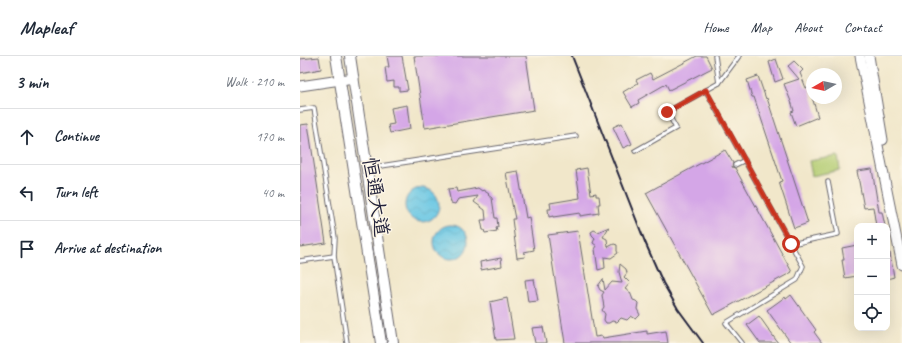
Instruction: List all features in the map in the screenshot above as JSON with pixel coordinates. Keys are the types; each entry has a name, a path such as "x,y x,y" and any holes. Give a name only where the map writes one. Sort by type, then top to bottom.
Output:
{"main road":[{"name":"恒通大道","path":"336,56 381,343"},
{"name":"恒通大道","path":"350,56 393,343"}],"street":[{"path":"860,56 902,265"},
{"path":"869,56 902,260"},
{"path":"300,86 354,78"}],"lane":[{"path":"715,56 719,84"},
{"path":"635,151 676,128 667,112 719,84 739,56"},
{"path":"706,90 803,266 797,280 726,323 742,343"},
{"path":"300,110 314,108 334,238 334,256 347,343"},
{"path":"367,168 576,136"},
{"path":"735,165 744,160"},
{"path":"791,244 838,234 828,182"},
{"path":"300,261 334,256"}],"green space":[{"path":"838,156 840,170 812,176 809,161"}],"water":[{"path":"425,188 432,190 437,195 439,205 437,215 432,220 419,222 412,220 407,215 405,202 407,195 412,190"},
{"path":"454,225 461,227 466,232 468,242 466,252 461,257 448,259 441,257 436,252 434,239 436,232 441,227"}],"building":[{"path":"387,56 402,56 408,90 399,91 399,87 394,87 394,81 387,82 385,67 389,67"},
{"path":"414,56 526,56 534,110 425,128"},
{"path":"697,56 706,56 712,68 669,90 666,84 638,100 639,103 632,107 623,92 638,83 636,80 650,73 653,79"},
{"path":"319,57 321,69 300,73 300,59"},
{"path":"776,59 783,79 775,82 769,62"},
{"path":"794,61 803,70 800,73 806,88 806,104 814,104 818,117 796,126 791,112 794,111 792,104 784,84 799,79 788,66"},
{"path":"758,76 766,99 767,98 808,223 794,228 779,182 782,181 747,80"},
{"path":"407,105 410,129 390,133 388,125 394,124 391,108"},
{"path":"622,123 632,144 623,148 613,127"},
{"path":"308,124 326,243 300,247 300,125"},
{"path":"725,150 733,163 732,167 735,168 792,272 713,315 646,193"},
{"path":"587,168 591,194 596,193 596,196 599,196 599,213 580,216 580,213 549,217 548,209 551,209 550,203 580,198 576,170"},
{"path":"872,169 879,212 882,212 884,223 876,223 873,207 864,208 857,171"},
{"path":"518,171 526,218 529,217 534,250 524,252 525,257 517,258 512,219 515,219 506,173"},
{"path":"456,188 457,192 478,188 489,194 488,195 492,198 495,218 497,218 497,231 485,233 483,230 481,220 486,220 485,210 474,202 478,196 458,199 455,204 451,203 448,189"},
{"path":"609,227 603,237 607,239 608,247 614,244 617,245 618,253 611,258 604,257 605,268 598,270 595,249 597,246 593,243 595,238 591,232 594,230 598,232"},
{"path":"578,231 595,337 602,336 603,338 647,331 647,334 666,331 668,343 565,343 548,235"},
{"path":"854,246 854,276 845,278 842,248"},
{"path":"890,253 894,277 890,278"},
{"path":"501,258 502,266 481,270 480,262"},
{"path":"620,264 626,269 627,273 624,277 630,283 625,289 630,292 633,300 638,303 637,309 640,315 636,319 631,316 627,320 621,318 617,322 612,321 606,323 604,320 605,314 602,310 604,307 602,295 604,292 600,290 598,286 603,279 605,290 612,282 622,283 619,272"},
{"path":"534,279 538,301 528,302 525,280"},
{"path":"791,295 816,330 814,332 822,343 791,343 767,310 785,297 786,299"},
{"path":"507,298 514,339 496,340 490,302"},
{"path":"759,316 778,343 760,343 747,325"},
{"path":"543,327 546,343 535,343 532,328"}],"railway":[{"path":"572,56 645,242 663,283 678,309 703,343"}],"route":[{"path":"667,112 706,90 791,244"}]}
